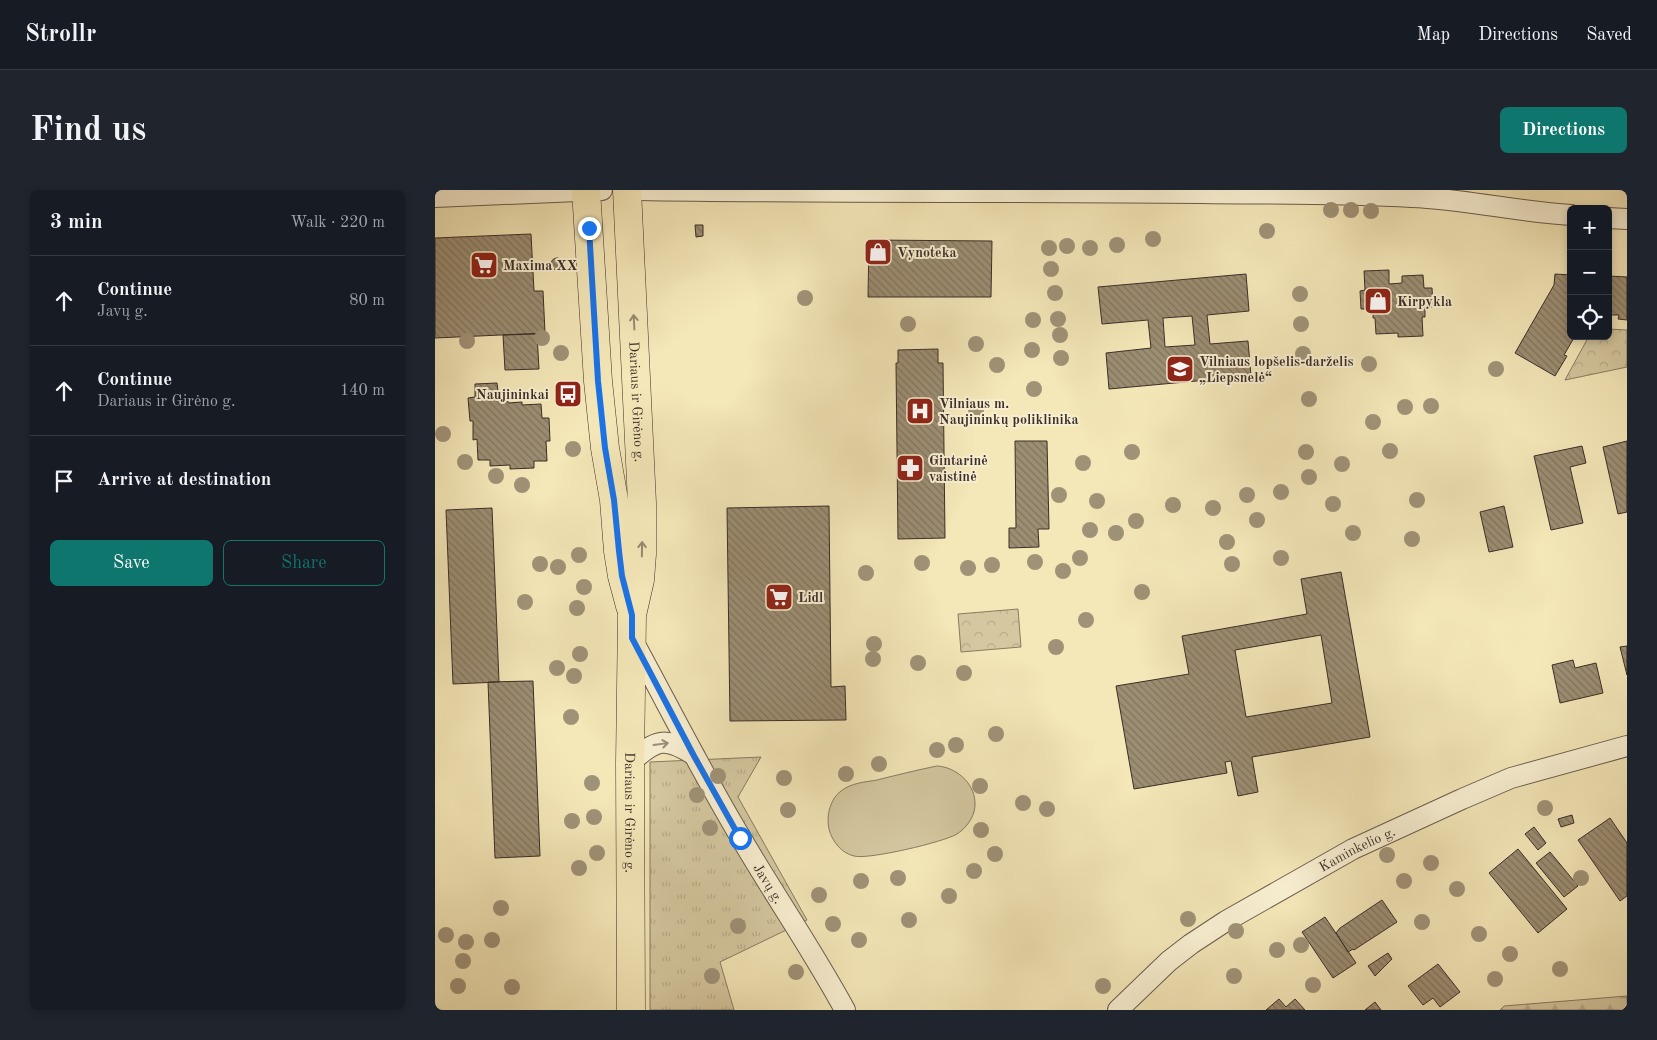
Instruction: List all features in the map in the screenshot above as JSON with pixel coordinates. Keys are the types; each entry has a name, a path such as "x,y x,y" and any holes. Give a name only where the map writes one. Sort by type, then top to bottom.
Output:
{"main road":[{"name":"Dariaus ir Girėno g.","path":"586,190 599,390 605,448 614,500 622,576 632,626"},
{"name":"Dariaus ir Girėno g.","path":"627,190 642,503 640,580 632,626 631,1010"}],"street":[{"path":"435,197 601,190"},
{"path":"637,190 762,192 1134,191 1415,197 1567,215"},
{"path":"1612,218 1627,219"},
{"name":"Javų g.","path":"632,626 694,756 740,838 827,977 845,1010"},
{"path":"631,762 643,751 663,742 679,746 694,756"},
{"name":"Kaminkelio g.","path":"1118,1010 1191,944 1226,921 1353,849 1462,798 1511,778 1627,746"}],"green space":[{"path":"1612,329 1627,330 1627,367 1565,380 1587,340 1612,340"},
{"path":"1018,609 1021,647 961,652 958,614"},
{"path":"761,757 738,797 807,920 720,962 734,1010 650,1010 650,762"},
{"path":"937,766 957,773 967,782 974,795 975,807 973,816 961,831 949,837 906,850 862,857 849,854 838,846 830,833 828,819 830,808 837,794 849,786 858,783"},
{"path":"1627,996 1627,1010 1500,1010 1504,1006"}],"building":[{"path":"695,225 703,225 703,236 696,237"},
{"name":"Maxima XX","path":"531,234 534,291 543,291 545,333 435,338 435,238"},
{"path":"869,240 992,241 991,297 868,297"},
{"path":"557,258 563,264 557,270 551,264"},
{"path":"1389,270 1389,284 1402,283 1402,276 1423,275 1424,288 1432,288 1433,307 1425,307 1425,317 1422,317 1423,336 1398,337 1398,333 1376,334 1373,309 1361,309 1360,291 1365,290 1364,271"},
{"path":"1246,274 1249,311 1207,315 1210,344 1248,341 1251,376 1109,389 1106,353 1151,348 1148,320 1102,324 1098,287","holes":["1192,316 1195,345 1165,347 1163,318"]},
{"path":"1555,274 1567,275 1567,340 1573,340 1564,355 1567,356 1555,376 1515,353 1554,285"},
{"path":"1612,276 1627,277 1627,320 1618,319 1619,315 1612,315"},
{"path":"537,334 539,369 505,370 503,335"},
{"name":"Vilniaus m. Naujininkų poliklinika","path":"938,349 938,363 943,363 945,538 898,539 896,363 898,363 898,350"},
{"path":"497,383 498,391 507,390 508,403 522,402 522,405 541,404 542,418 549,418 550,441 546,441 547,461 534,461 534,468 510,469 510,465 490,466 490,460 478,460 477,439 473,440 473,421 470,421 468,398 475,397 475,384"},
{"path":"1015,441 1047,441 1049,529 1038,529 1039,547 1009,548 1009,528 1016,528"},
{"path":"1627,441 1627,512 1618,514 1603,447"},
{"path":"1582,446 1586,463 1570,467 1583,523 1551,530 1534,456"},
{"name":"Lidl","path":"829,506 831,687 845,686 846,720 730,721 727,508"},
{"path":"1504,506 1513,547 1489,552 1480,512"},
{"path":"492,508 499,682 453,684 446,510"},
{"path":"1341,572 1370,737 1252,757 1258,792 1238,796 1231,761 1225,762 1227,773 1134,789 1116,686 1189,674 1182,636 1307,614 1301,579","holes":["1321,635 1332,703 1246,717 1235,650"]},
{"path":"1627,646 1627,675 1620,647"},
{"path":"1573,660 1575,668 1596,663 1603,693 1560,703 1552,665"},
{"path":"533,681 540,856 495,858 488,682"},
{"path":"1572,815 1574,823 1561,827 1558,819"},
{"path":"1610,818 1627,843 1627,896 1620,901 1578,840"},
{"path":"1534,827 1546,843 1538,850 1525,834"},
{"path":"1518,849 1567,909 1538,933 1489,873"},
{"path":"1550,852 1578,886 1564,897 1536,863"},
{"path":"1382,900 1397,922 1348,952 1336,933 1340,928"},
{"path":"1325,917 1356,963 1333,978 1302,932"},
{"path":"1388,953 1392,959 1375,976 1368,966"},
{"path":"1438,964 1460,992 1440,1007 1433,998 1423,1005 1408,986"},
{"path":"1279,999 1286,1007 1295,999 1305,1010 1266,1010"},
{"path":"1375,1002 1381,1010 1365,1010"}],"place":[{"name":"Vynoteka","path":"878,252"},
{"name":"Maxima XX","path":"484,265"},
{"name":"Kirpykla","path":"1378,301"},
{"name":"Vilniaus lopšelis-darželis „Liepsnelė“","path":"1180,369"},
{"name":"Naujininkai","path":"568,394"},
{"name":"Vilniaus m. Naujininkų poliklinika","path":"920,411"},
{"name":"Gintarinė vaistinė","path":"910,468"},
{"name":"Lidl","path":"779,597"}],"route":[{"path":"589,228 598,381 605,448 614,500 622,576 632,615 632,638 694,756 740,838"}]}
